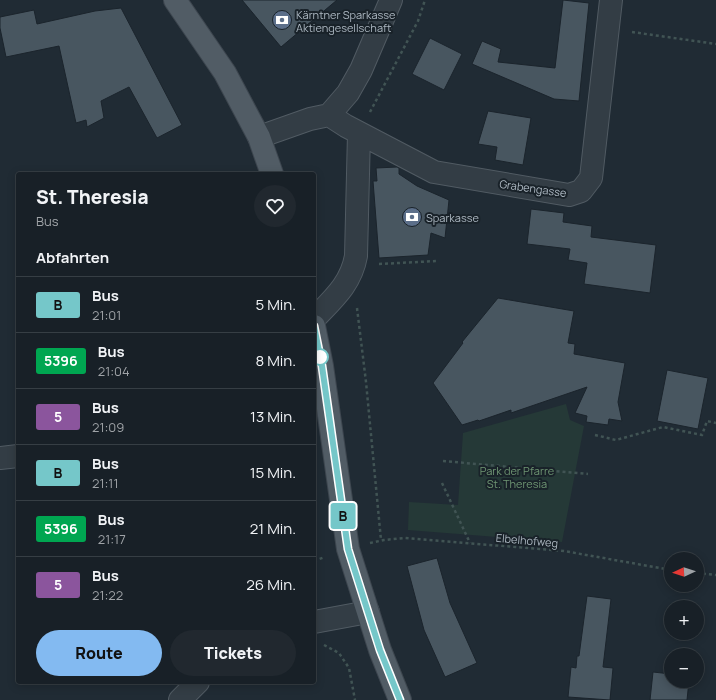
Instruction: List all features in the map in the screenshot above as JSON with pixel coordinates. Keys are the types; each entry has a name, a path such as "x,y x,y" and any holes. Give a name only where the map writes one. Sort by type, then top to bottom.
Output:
{"main road":[{"path":"176,0 225,74 259,137 271,172"},
{"path":"316,347 318,368 348,549 380,650 400,700"}],"street":[{"path":"259,137 310,119 328,115 348,93 361,70 391,0"},
{"name":"Grabengasse","path":"328,115 434,172 569,195 581,191 591,178 611,0"},
{"path":"316,317 345,286 352,273 356,256 359,133"},
{"path":"316,622 368,612"},
{"path":"180,700 196,684"}],"path":[{"path":"359,133 418,21 425,0"},
{"path":"607,29 716,44"},
{"path":"374,264 437,261"},
{"path":"352,273 357,313"},
{"path":"357,313 359,306"},
{"name":"Elbelhofweg","path":"357,313 366,382 381,540 405,538 564,551 664,569"},
{"path":"595,435 616,440 663,427 702,435 707,421 716,423"},
{"path":"443,461 588,474"},
{"path":"442,483 470,543"},
{"path":"704,574 716,575"},
{"path":"322,645 339,652 349,668 355,700"}],"green space":[{"name":"Park der Pfarre St. Theresia","path":"566,404 570,420 584,426 562,542 408,530 409,502 458,505 463,433"}],"building":[{"path":"242,0 337,0 281,47"},
{"path":"563,0 589,3 579,101 554,99 472,64 482,41 501,49 498,62 555,68"},
{"path":"121,8 182,125 157,138 129,87 101,101 104,118 87,127 86,120 76,123 59,46 6,57 0,28 0,17 34,10 37,24 95,11"},
{"path":"430,38 462,54 444,90 412,74"},
{"path":"488,111 531,118 523,165 495,160 497,147 478,144"},
{"name":"Sparkasse","path":"376,168 399,168 399,174 417,186 449,200 445,238 431,233 428,255 379,258 373,181 377,181"},
{"path":"531,209 564,213 563,222 592,226 591,237 656,245 650,293 584,284 587,263 568,260 570,249 527,244"},
{"path":"498,298 574,311 568,343 575,344 574,354 625,363 618,402 622,421 609,419 608,425 586,422 587,416 575,413 587,387 511,413 511,410 462,425 433,383 463,343 462,342"},
{"path":"667,370 708,378 698,429 657,421"},
{"path":"437,558 450,603 477,663 445,677 424,630 407,566"},
{"path":"587,596 611,599 603,667 613,668 610,700 568,697 571,667 576,668 577,656 579,656"},
{"path":"653,672 664,673 664,688 688,688 687,700 650,700"}],"bus line":[{"name":"B","path":"316,336 322,366 348,549 380,650 400,700"}],"place":[{"name":"Kärntner Sparkasse Aktiengesellschaft","path":"282,20"},
{"name":"Sparkasse","path":"412,217"}]}
